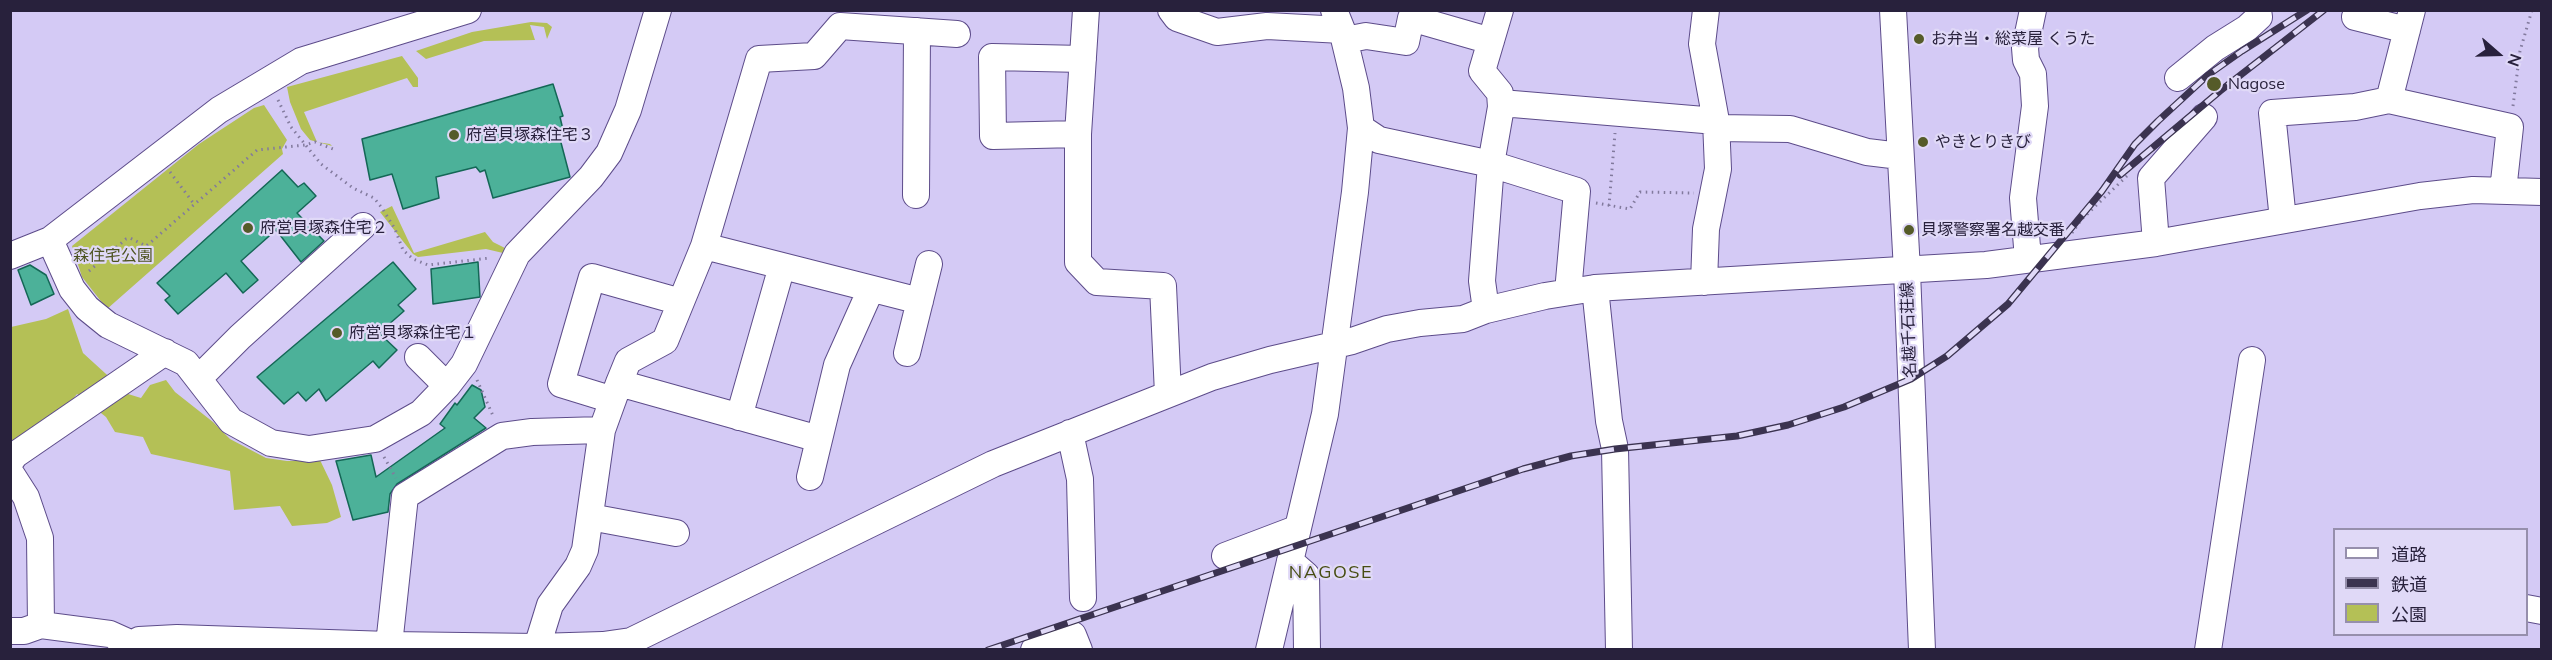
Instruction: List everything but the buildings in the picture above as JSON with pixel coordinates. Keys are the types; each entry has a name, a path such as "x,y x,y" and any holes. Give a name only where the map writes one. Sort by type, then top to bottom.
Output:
{"street":[{"path":"10,255 50,240 219,110 271,78 301,62 468,10"},
{"path":"50,240 72,289 87,308 108,325 186,363 231,421 271,443 309,449 375,440 422,413 447,386 464,364 517,254 591,177 609,153 628,110 658,10"},
{"path":"1086,10 1077,134 1078,262 1097,282 1163,286 1168,394"},
{"path":"1171,10 1177,18 1217,32 1267,26 1340,27 1366,36 1406,42 1411,18 1491,41"},
{"path":"1486,310 1482,281 1491,164 1501,103 1500,93 1482,71 1500,10"},
{"path":"1704,282 1706,229 1718,169 1716,125 1702,44 1706,10"},
{"name":"名越千石荘線","path":"1893,10 1907,271 1922,650"},
{"path":"2028,259 2023,198 2035,106 2032,74 2026,60 2025,48 2033,10"},
{"path":"2178,78 2216,48 2247,28 2259,17 2258,10"},
{"path":"2355,17 2409,20 2389,100"},
{"path":"537,647 550,605 578,566 585,550 602,430 616,392 628,361 665,341 704,246 759,58 814,56 840,26 957,34"},
{"path":"1269,650 1325,414 1355,192 1361,128 1356,88 1340,27"},
{"path":"916,195 917,31"},
{"path":"1077,134 993,136 992,57 1083,59"},
{"path":"2283,220 2272,113 2355,107 2389,100 2510,127 2503,191"},
{"path":"1501,103 1716,125 1790,129 1867,152 1900,156"},
{"path":"2156,243 2151,178 2204,117"},
{"path":"1361,128 1379,140 1491,164 1577,191 1568,292"},
{"path":"10,632 24,632 41,625 110,634 125,646 139,640 158,639 223,644 467,647 603,645 631,641 993,464 1222,374 1387,329 1463,319 1486,310 1595,288 1986,265 2156,243 2420,196 2473,190 2541,192"},
{"path":"199,378 240,337 363,226"},
{"path":"704,246 920,301"},
{"path":"907,353 929,264"},
{"path":"739,417 782,266"},
{"path":"681,302 592,277 561,384 616,392 739,417 819,439"},
{"path":"1595,288 1609,421 1616,449 1618,650"},
{"path":"810,477 837,365 871,289"},
{"path":"10,462 15,454 165,352"},
{"path":"418,357 447,386"},
{"path":"2208,650 2252,360"},
{"path":"388,645 405,496 501,436 532,432 602,430"},
{"path":"1070,433 1080,479 1083,598"},
{"path":"10,472 26,497 40,538 41,625"},
{"path":"590,517 676,533"},
{"path":"1225,556 1296,529"},
{"path":"1290,561 1305,576 1307,650"},
{"path":"1034,650 1072,635 1079,650"}],"path":[{"path":"2510,127 2520,51 2532,10"},
{"path":"271,78 281,110 305,145 321,164 353,188 374,198 395,229 403,250 413,259 428,265 517,254"},
{"path":"1609,206 1616,113"},
{"path":"89,271 126,239 130,238 146,246 257,150 315,142 333,149"},
{"path":"160,156 194,204"},
{"path":"2072,253 2071,234 2119,181 2134,170"},
{"path":"1576,200 1630,209 1640,192 1713,193"},
{"path":"477,379 501,436"},
{"path":"375,440 405,496"}],"green space":[{"path":"531,22 547,23 552,27 547,39 544,27 530,25 535,40 484,41 426,59 416,51 472,32"},
{"path":"402,56 418,78 418,87 413,87 407,78 304,112 317,142 310,140 301,129 290,102 287,87"},
{"name":"森住宅公園","path":"264,105 287,140 282,149 283,154 107,309 82,277 72,246 199,144 254,108"},
{"path":"392,206 414,253 485,232 493,242 505,248 503,253 486,249 418,257 413,254 380,212"},
{"path":"68,309 83,353 128,394 141,398 150,385 166,380 175,392 213,422 230,439 266,458 287,461 320,460 332,485 341,517 327,523 292,526 280,506 234,510 230,471 151,454 143,437 115,432 106,417 77,394 64,410 11,457 11,327 46,319"}],"railway":[{"path":"988,650 1523,469 1571,456 1737,436 1788,425 1844,407 1911,379 1947,356 2008,304 2102,191 2135,144 2158,121 2208,75 2307,10"},
{"path":"2120,175 2220,91 2324,10"}],"place":[{"name":"お弁当・総菜屋 くうた","path":"1919,39"},
{"name":"Nagose","path":"2214,84"},
{"name":"府営貝塚森住宅３","path":"454,135"},
{"name":"やきとりきび","path":"1923,142"},
{"name":"府営貝塚森住宅２","path":"248,228"},
{"name":"貝塚警察署名越交番","path":"1909,230"},
{"name":"府営貝塚森住宅１","path":"337,333"}],"district":[{"name":"NAGOSE","path":"1331,573"}]}
